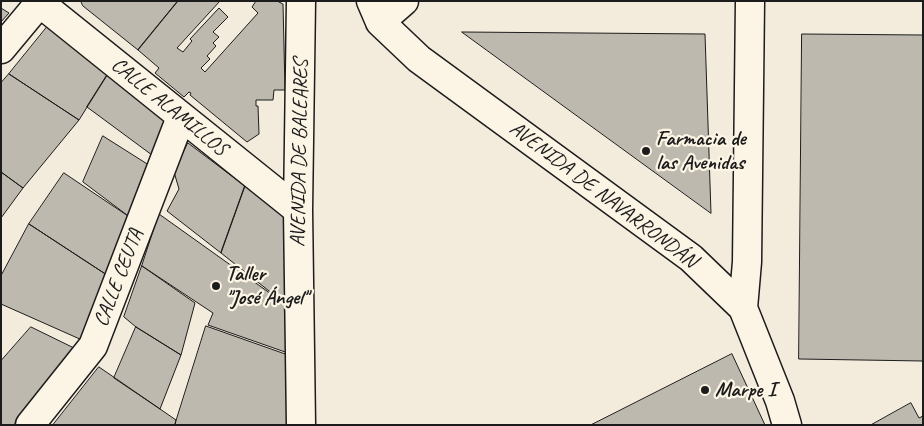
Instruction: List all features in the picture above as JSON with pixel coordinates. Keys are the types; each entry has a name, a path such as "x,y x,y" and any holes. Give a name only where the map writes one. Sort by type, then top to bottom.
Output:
{"street":[{"name":"AVENIDA DE BALEARES","path":"301,1 298,210 301,425"},
{"path":"375,12 404,1"},
{"path":"743,308 747,262 750,1"},
{"name":"CALLE ALAMILLOS","path":"40,2 298,210"},
{"path":"1,49 40,2"},
{"name":"AVENIDA DE NAVARRONDÁN","path":"375,12 418,59 691,258 743,308 780,401 787,425"},
{"name":"CALLE CEUTA","path":"30,425 93,346 181,117"}],"building":[{"path":"81,1 178,1 138,50 83,6"},
{"path":"178,1 220,1 177,48 183,52 192,41 190,39 219,8 228,17 213,32 219,37 213,43 216,46 207,56 210,59 201,68 205,72 258,13 252,7 256,1 277,1 283,4 285,90 274,90 273,100 256,100 259,134 247,142 190,95 191,93 189,92 184,97 155,73 159,68 138,50"},
{"path":"1,8 9,13 1,22"},
{"path":"56,16 111,69 79,120 9,74"},
{"path":"462,32 705,34 711,213"},
{"path":"802,34 923,35 923,361 799,359"},
{"path":"111,69 172,119 156,158 87,107"},
{"path":"9,74 79,120 23,188 1,172 1,83"},
{"path":"103,136 152,167 131,218 83,182"},
{"path":"188,143 245,186 221,253 167,211 179,189 174,172"},
{"path":"1,172 23,188 1,218"},
{"path":"64,173 131,218 110,277 29,224"},
{"path":"245,186 292,221 288,306 221,253"},
{"name":"Taller \"José Ángel\"","path":"159,214 288,306 288,353 208,325 213,313 142,266"},
{"path":"29,224 110,277 82,340 1,304 1,276"},
{"path":"142,266 195,303 181,355 136,327 124,317"},
{"path":"206,326 288,355 288,425 175,425"},
{"path":"31,327 74,348 14,425 1,425 1,361"},
{"path":"136,327 181,355 160,409 114,378"},
{"name":"Marpe I","path":"732,354 765,425 591,425"},
{"path":"99,367 176,420 175,425 53,425"},
{"path":"911,403 919,418 923,416 923,425 871,425"}],"place":[{"name":"Farmacia de las Avenidas","path":"646,151"},
{"name":"Taller \"José Ángel\"","path":"216,286"},
{"name":"Marpe I","path":"705,390"}]}
